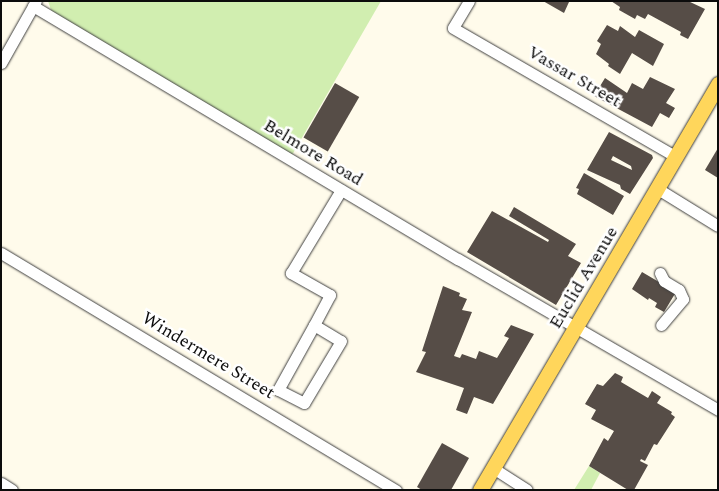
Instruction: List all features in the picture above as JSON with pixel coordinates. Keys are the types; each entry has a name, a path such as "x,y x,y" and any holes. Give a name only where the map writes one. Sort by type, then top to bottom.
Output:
{"main road":[{"name":"Euclid Avenue","path":"480,490 718,84"}],"street":[{"name":"Vassar Street","path":"469,1 454,28 676,157"},
{"path":"1,63 35,3"},
{"name":"Belmore Road","path":"35,3 341,190 718,410"},
{"path":"658,189 718,226"},
{"path":"314,325 341,341 304,403 278,390 330,295 291,273 341,190"},
{"name":"Windermere Street","path":"1,253 396,490"},
{"path":"660,273 664,281 679,290 683,300 660,326"},
{"path":"493,468 527,490"},
{"path":"1,484 12,490"}],"green space":[{"path":"48,1 381,1 292,155 52,13"},
{"path":"589,466 600,473 591,490 574,490"}],"building":[{"path":"543,1 568,1 569,2 564,13"},
{"path":"611,1 688,1 705,9 688,39 680,35 681,32 648,14 645,19 637,15 635,19 619,10 620,7"},
{"path":"607,25 618,31 620,26 635,37 639,30 664,44 653,66 632,53 620,74 608,66 609,64 596,54 601,44 597,41"},
{"path":"650,77 675,89 666,103 675,108 669,118 660,113 652,127 594,96 605,78 627,93 632,83 643,89"},
{"path":"335,83 359,97 328,152 304,138"},
{"path":"609,132 652,155 653,158 630,194 621,189 620,185 587,170","holes":["613,156 631,166 632,170 611,160"]},
{"path":"718,148 718,178 705,170"},
{"path":"584,173 624,196 613,215 577,194 579,189 576,188"},
{"path":"514,207 576,244 568,256 581,263 556,305 467,252 492,211 548,242 549,240 509,216"},
{"path":"642,272 676,292 664,312 655,307 657,303 649,298 648,300 632,289"},
{"path":"443,286 460,293 459,296 467,299 462,310 472,312 454,356 460,358 462,354 476,359 479,351 497,358 509,338 504,336 511,325 534,334 493,404 474,397 467,414 456,410 464,388 416,372 426,352 422,351"},
{"path":"615,373 623,377 621,382 648,398 652,391 661,397 657,403 672,412 671,414 675,417 657,445 654,444 645,461 641,459 640,461 648,465 634,490 628,490 589,466 604,438 608,441 614,431 591,419 596,410 585,404 597,384 603,386"},
{"path":"442,443 469,458 451,490 422,490 417,487"}]}
